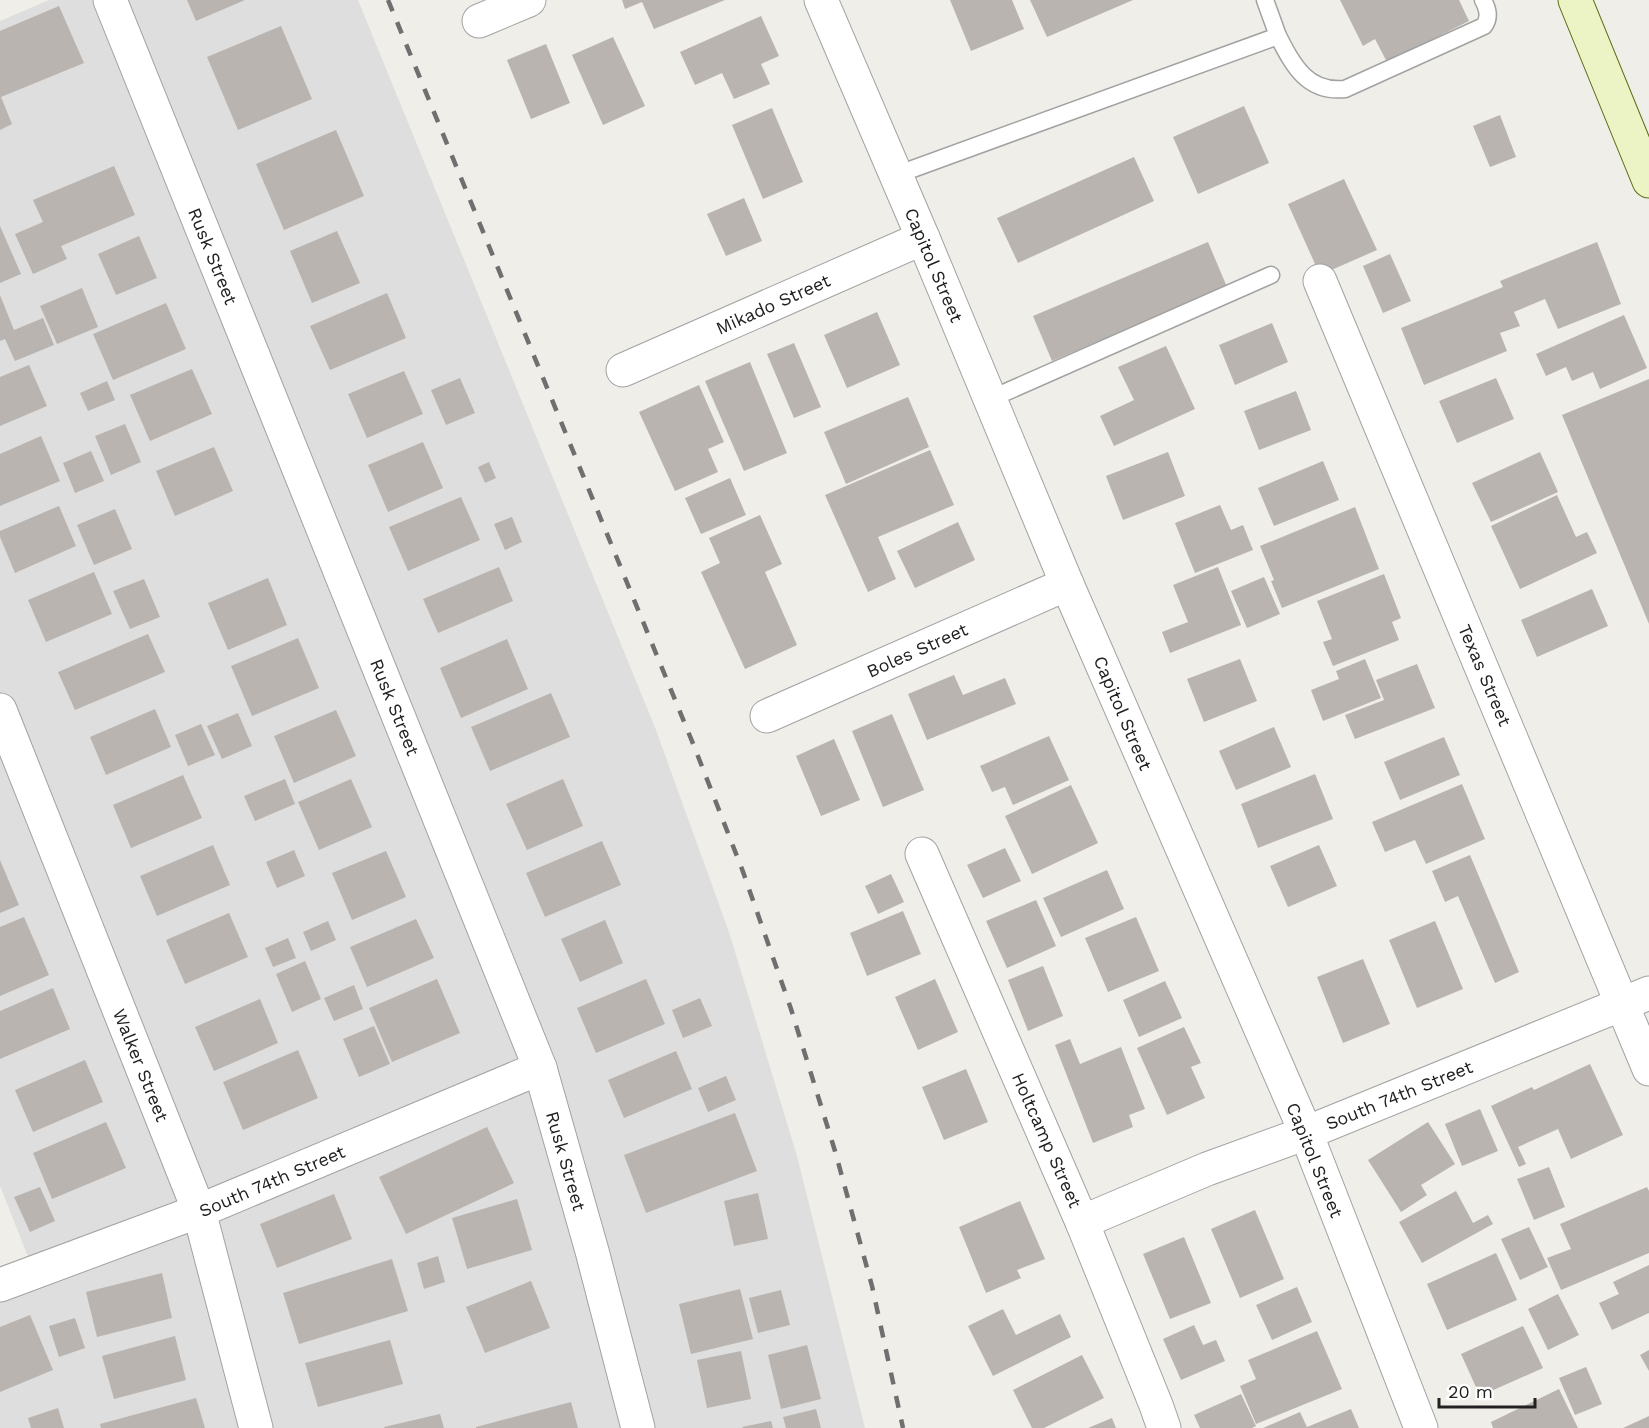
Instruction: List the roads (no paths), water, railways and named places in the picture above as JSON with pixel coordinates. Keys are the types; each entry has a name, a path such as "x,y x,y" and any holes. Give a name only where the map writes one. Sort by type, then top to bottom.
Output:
{"main road":[{"path":"1575,0 1649,181"}],"street":[{"name":"Rusk Street","path":"110,0 540,1068 592,1251 638,1428"},
{"path":"479,21 529,0"},
{"name":"Capitol Street","path":"821,0 1067,584 1306,1133 1421,1428"},
{"name":"Mikado Street","path":"623,370 923,238"},
{"name":"Texas Street","path":"1320,281 1635,998 1649,1069"},
{"name":"Boles Street","path":"767,717 1067,584"},
{"name":"Walker Street","path":"0,710 199,1211 256,1428"},
{"name":"Holtcamp Street","path":"922,854 1082,1222 1164,1428"},
{"name":"South 74th Street","path":"1082,1222 1207,1169 1306,1133 1635,998"},
{"name":"South 74th Street","path":"0,1285 199,1211 540,1068"}],"lane":[{"path":"1265,0 1278,36 1294,66 1317,86 1334,90 1345,89 1484,26 1488,22 1488,14 1483,0"},
{"path":"896,175 1278,36"},
{"path":"990,399 1271,276"}],"railway":[{"path":"388,0 694,746 742,869 791,1009 835,1151 872,1286 903,1428"}]}
